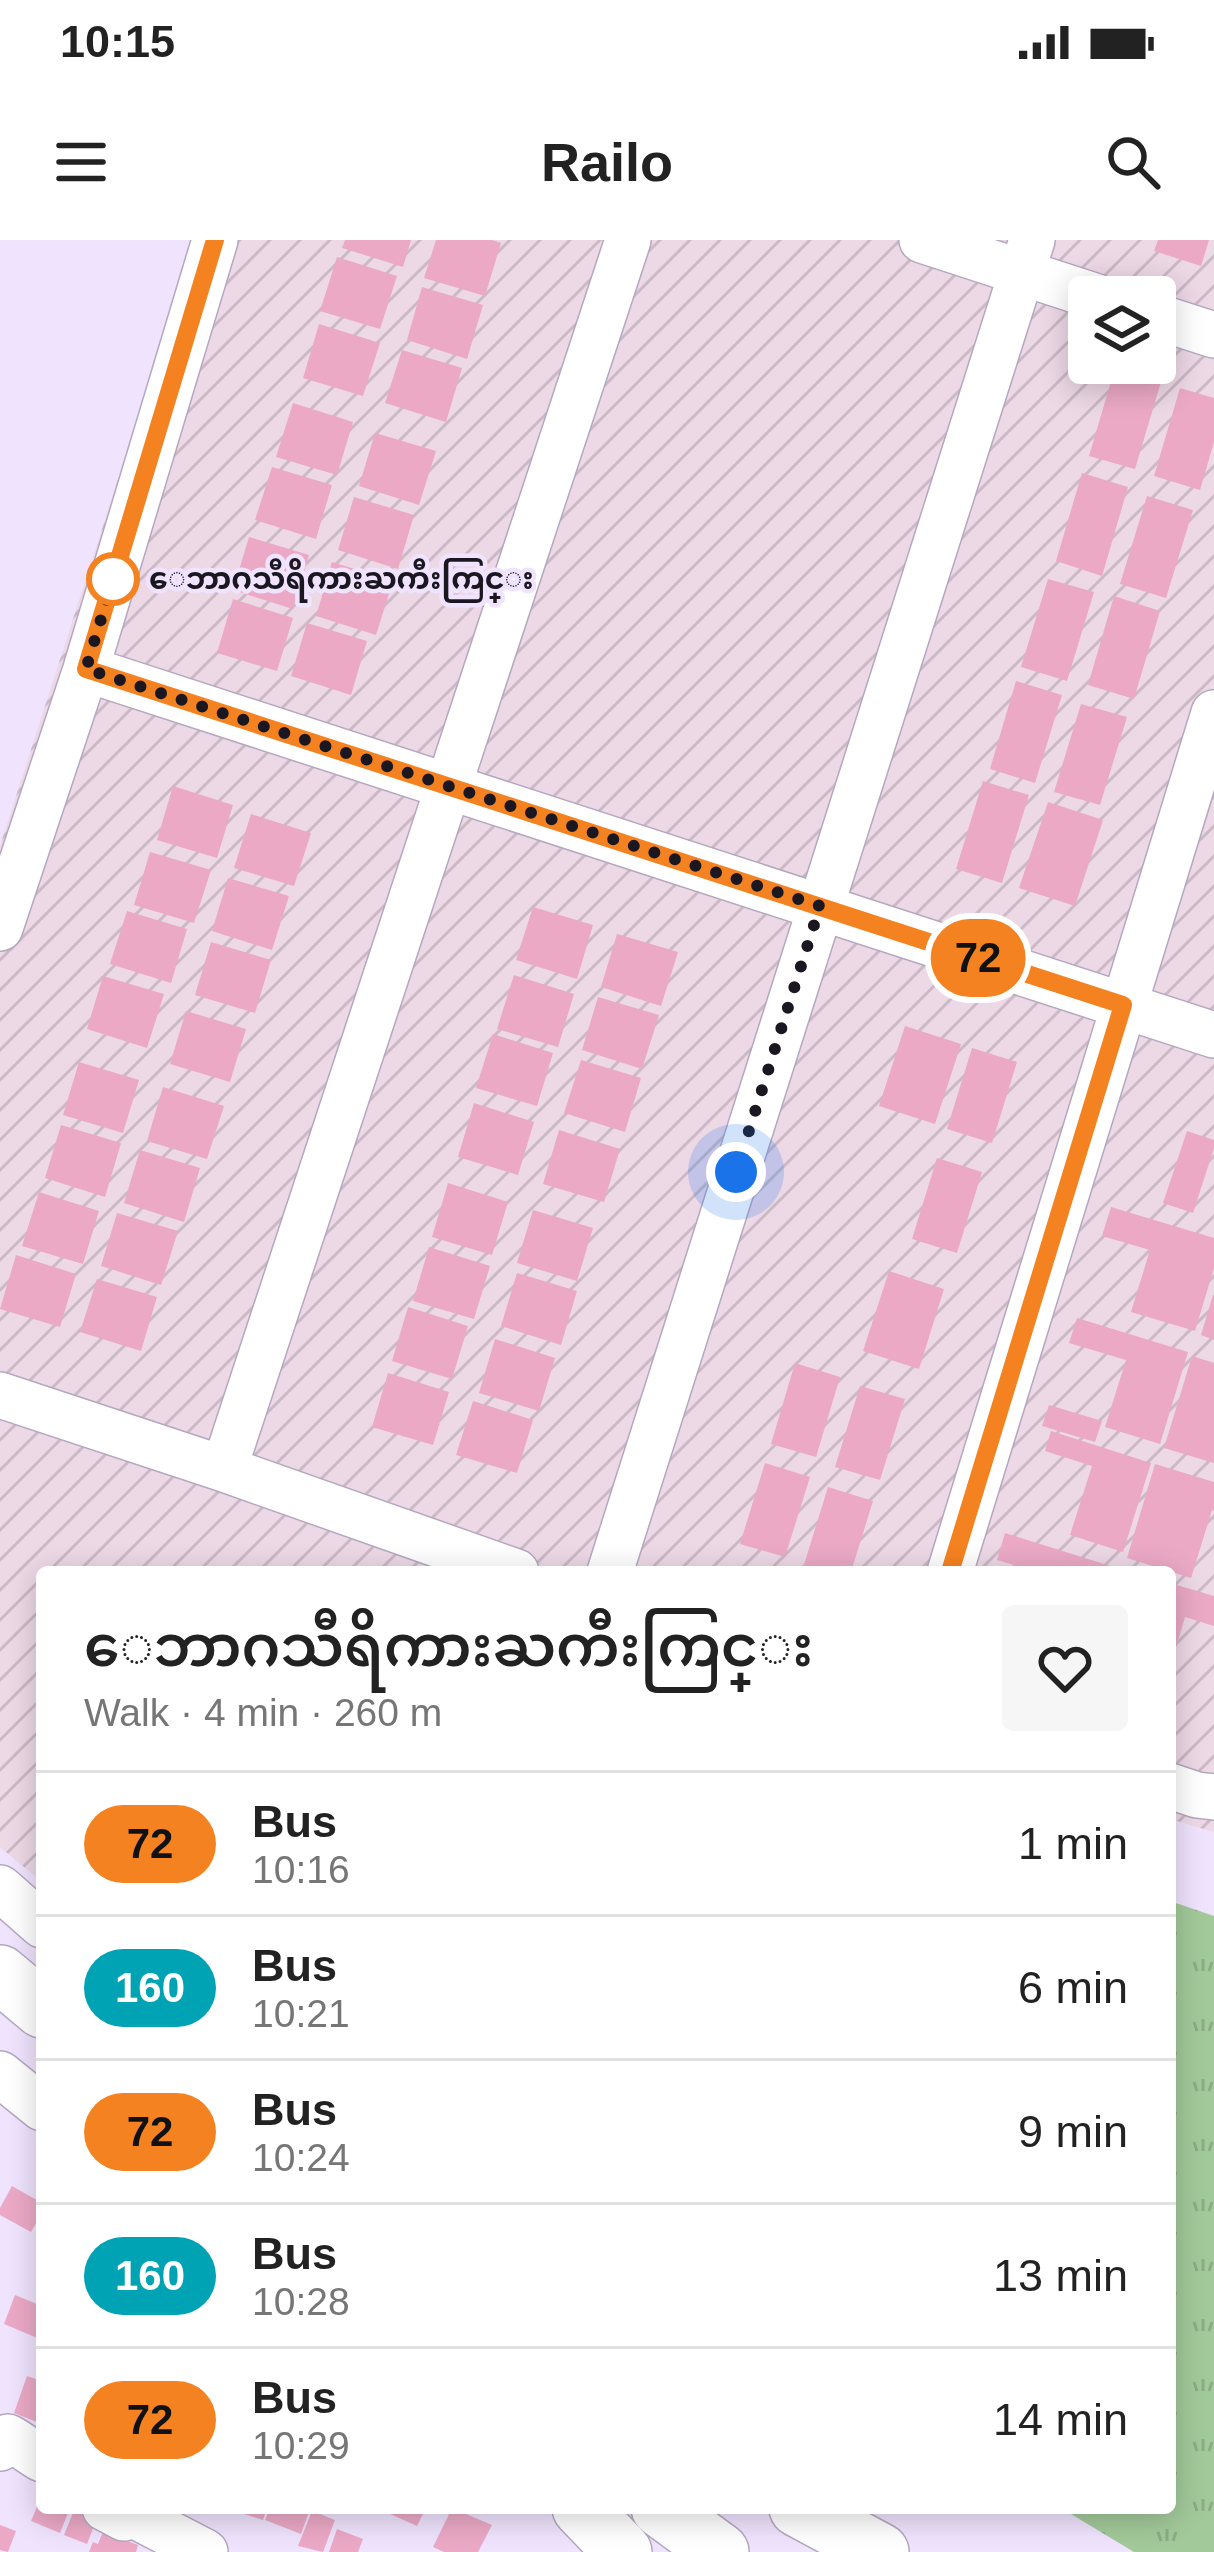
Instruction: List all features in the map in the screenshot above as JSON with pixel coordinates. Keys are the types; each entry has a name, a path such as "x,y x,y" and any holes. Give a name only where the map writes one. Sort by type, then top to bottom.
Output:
{"main road":[{"path":"0,1938 36,1969"},
{"path":"0,1974 36,2004"},
{"path":"587,2514 622,2552"},
{"path":"668,2514 720,2552"},
{"path":"809,2514 880,2552"}],"street":[{"path":"0,928 86,669 215,240"},
{"path":"224,1468 628,240"},
{"path":"922,240 1027,256 1068,280"},
{"path":"612,1566 1027,256"},
{"path":"1176,323 1214,335"},
{"path":"86,669 1214,1035"},
{"path":"952,1566 1214,713"},
{"path":"0,1395 499,1566"},
{"path":"1176,1788 1214,1796"},
{"path":"0,1888 36,1920"},
{"path":"0,2074 36,2103"},
{"path":"0,2448 8,2437 36,2455"},
{"path":"130,2514 205,2552"}],"shaded area":[{"path":"195,240 1214,240 1214,1832 1176,1821 1176,1566 36,1566 36,1877 0,1847 0,846"}],"green space":[{"path":"1176,1903 1214,1916 1214,2552 1134,2552 1071,2514 1176,2514"}],"building":[{"path":"345,240 411,240 403,267 342,248"},
{"path":"436,240 501,243 485,296 424,278"},
{"path":"1158,240 1209,240 1201,266 1154,251"},
{"path":"337,257 397,276 380,329 320,311"},
{"path":"422,287 483,305 467,359 407,340"},
{"path":"319,324 380,343 363,396 303,378"},
{"path":"402,350 462,368 446,422 385,403"},
{"path":"1110,384 1160,384 1135,469 1089,456"},
{"path":"1180,388 1214,398 1214,442 1200,490 1154,476"},
{"path":"293,403 353,422 337,475 276,457"},
{"path":"375,433 436,451 419,505 359,486"},
{"path":"272,467 332,485 316,539 255,520"},
{"path":"1082,473 1128,487 1102,576 1056,561"},
{"path":"1147,496 1193,510 1166,598 1120,584"},
{"path":"354,497 414,515 398,569 338,550"},
{"path":"249,537 309,555 293,609 233,590"},
{"path":"332,562 393,581 376,635 316,616"},
{"path":"1048,579 1094,592 1067,681 1021,667"},
{"path":"1114,596 1160,611 1134,699 1088,685"},
{"path":"233,599 293,618 277,671 217,653"},
{"path":"307,623 367,641 351,695 291,676"},
{"path":"1016,681 1062,695 1035,783 990,769"},
{"path":"1081,704 1127,717 1100,805 1054,792"},
{"path":"983,781 1029,795 1002,883 956,869"},
{"path":"173,786 233,805 217,858 157,840"},
{"path":"1048,802 1103,820 1075,906 1019,888"},
{"path":"251,814 311,833 294,886 234,868"},
{"path":"150,852 211,870 194,923 134,905"},
{"path":"228,878 289,896 272,950 212,931"},
{"path":"533,907 593,925 577,979 516,960"},
{"path":"127,911 187,929 171,983 110,964"},
{"path":"617,934 678,952 661,1006 601,987"},
{"path":"211,942 271,960 255,1013 195,995"},
{"path":"514,975 574,994 558,1047 497,1029"},
{"path":"103,976 164,994 147,1048 87,1029"},
{"path":"598,997 659,1015 642,1069 582,1050"},
{"path":"186,1011 246,1029 230,1082 170,1064"},
{"path":"905,1026 961,1044 935,1124 879,1106"},
{"path":"493,1034 553,1053 537,1106 476,1088"},
{"path":"972,1048 1017,1062 992,1143 947,1129"},
{"path":"581,1060 641,1078 625,1132 564,1113"},
{"path":"79,1062 139,1080 123,1133 63,1115"},
{"path":"163,1087 224,1106 207,1159 147,1141"},
{"path":"474,1103 534,1122 518,1175 458,1157"},
{"path":"61,1125 121,1143 105,1197 45,1178"},
{"path":"559,1130 620,1149 604,1202 543,1184"},
{"path":"1187,1131 1214,1140 1193,1213 1163,1203"},
{"path":"140,1150 200,1168 184,1222 124,1203"},
{"path":"937,1158 982,1172 957,1253 912,1239"},
{"path":"448,1183 508,1202 492,1255 432,1237"},
{"path":"39,1192 99,1211 83,1264 22,1246"},
{"path":"1111,1207 1214,1238 1214,1268 1195,1331 1131,1312 1150,1250 1102,1236"},
{"path":"533,1210 593,1228 577,1281 517,1263"},
{"path":"117,1213 178,1231 161,1285 101,1266"},
{"path":"429,1247 490,1266 474,1319 413,1301"},
{"path":"16,1255 76,1274 60,1327 0,1309"},
{"path":"889,1271 944,1289 919,1369 863,1351"},
{"path":"517,1273 577,1291 561,1345 501,1326"},
{"path":"97,1279 157,1297 141,1351 80,1332"},
{"path":"1214,1295 1214,1340 1201,1335"},
{"path":"408,1307 468,1326 452,1379 392,1361"},
{"path":"1077,1318 1188,1352 1160,1444 1105,1427 1126,1360 1069,1343"},
{"path":"495,1339 555,1358 539,1411 479,1393"},
{"path":"1192,1356 1214,1363 1214,1463 1164,1448"},
{"path":"795,1363 840,1377 816,1457 771,1444"},
{"path":"388,1373 449,1392 433,1445 372,1427"},
{"path":"860,1386 905,1399 880,1480 835,1467"},
{"path":"473,1401 533,1420 517,1473 456,1455"},
{"path":"1049,1405 1102,1421 1095,1442 1042,1426"},
{"path":"1051,1431 1151,1463 1123,1552 1070,1535 1092,1466 1045,1451"},
{"path":"765,1463 810,1477 785,1557 740,1544"},
{"path":"1155,1464 1214,1482 1214,1511 1191,1578 1176,1573 1176,1566 1153,1566 1127,1558"},
{"path":"828,1487 873,1501 853,1566 804,1566"},
{"path":"1005,1533 1111,1566 1017,1566 997,1560"},
{"path":"1176,1585 1214,1596 1214,1626 1185,1617 1176,1648"},
{"path":"12,2186 36,2200 36,2223 31,2232 0,2215"},
{"path":"15,2295 36,2304 36,2337 4,2324"},
{"path":"27,2376 36,2379 36,2422 14,2413"},
{"path":"36,2509 36,2514 68,2514 60,2533 31,2521"},
{"path":"73,2514 99,2514 87,2544 64,2535"},
{"path":"268,2514 308,2514 301,2534 265,2520"},
{"path":"311,2514 335,2520 323,2552 298,2546"},
{"path":"390,2514 423,2514 417,2526"},
{"path":"449,2514 466,2514 492,2525 478,2552 444,2552 433,2547"},
{"path":"0,2525 16,2531 8,2552 0,2550"},
{"path":"337,2529 363,2539 358,2552 329,2552"},
{"path":"103,2532 138,2545 136,2552 89,2552"}],"bus line":[{"name":"72","path":"215,240 86,669 1123,1005 952,1566"}],"place":[{"name":"ေဘာဂသီရိကားႀကီးကြင္း","path":"113,579"}],"route":[{"path":"113,579 86,669 820,906 736,1172"}]}
